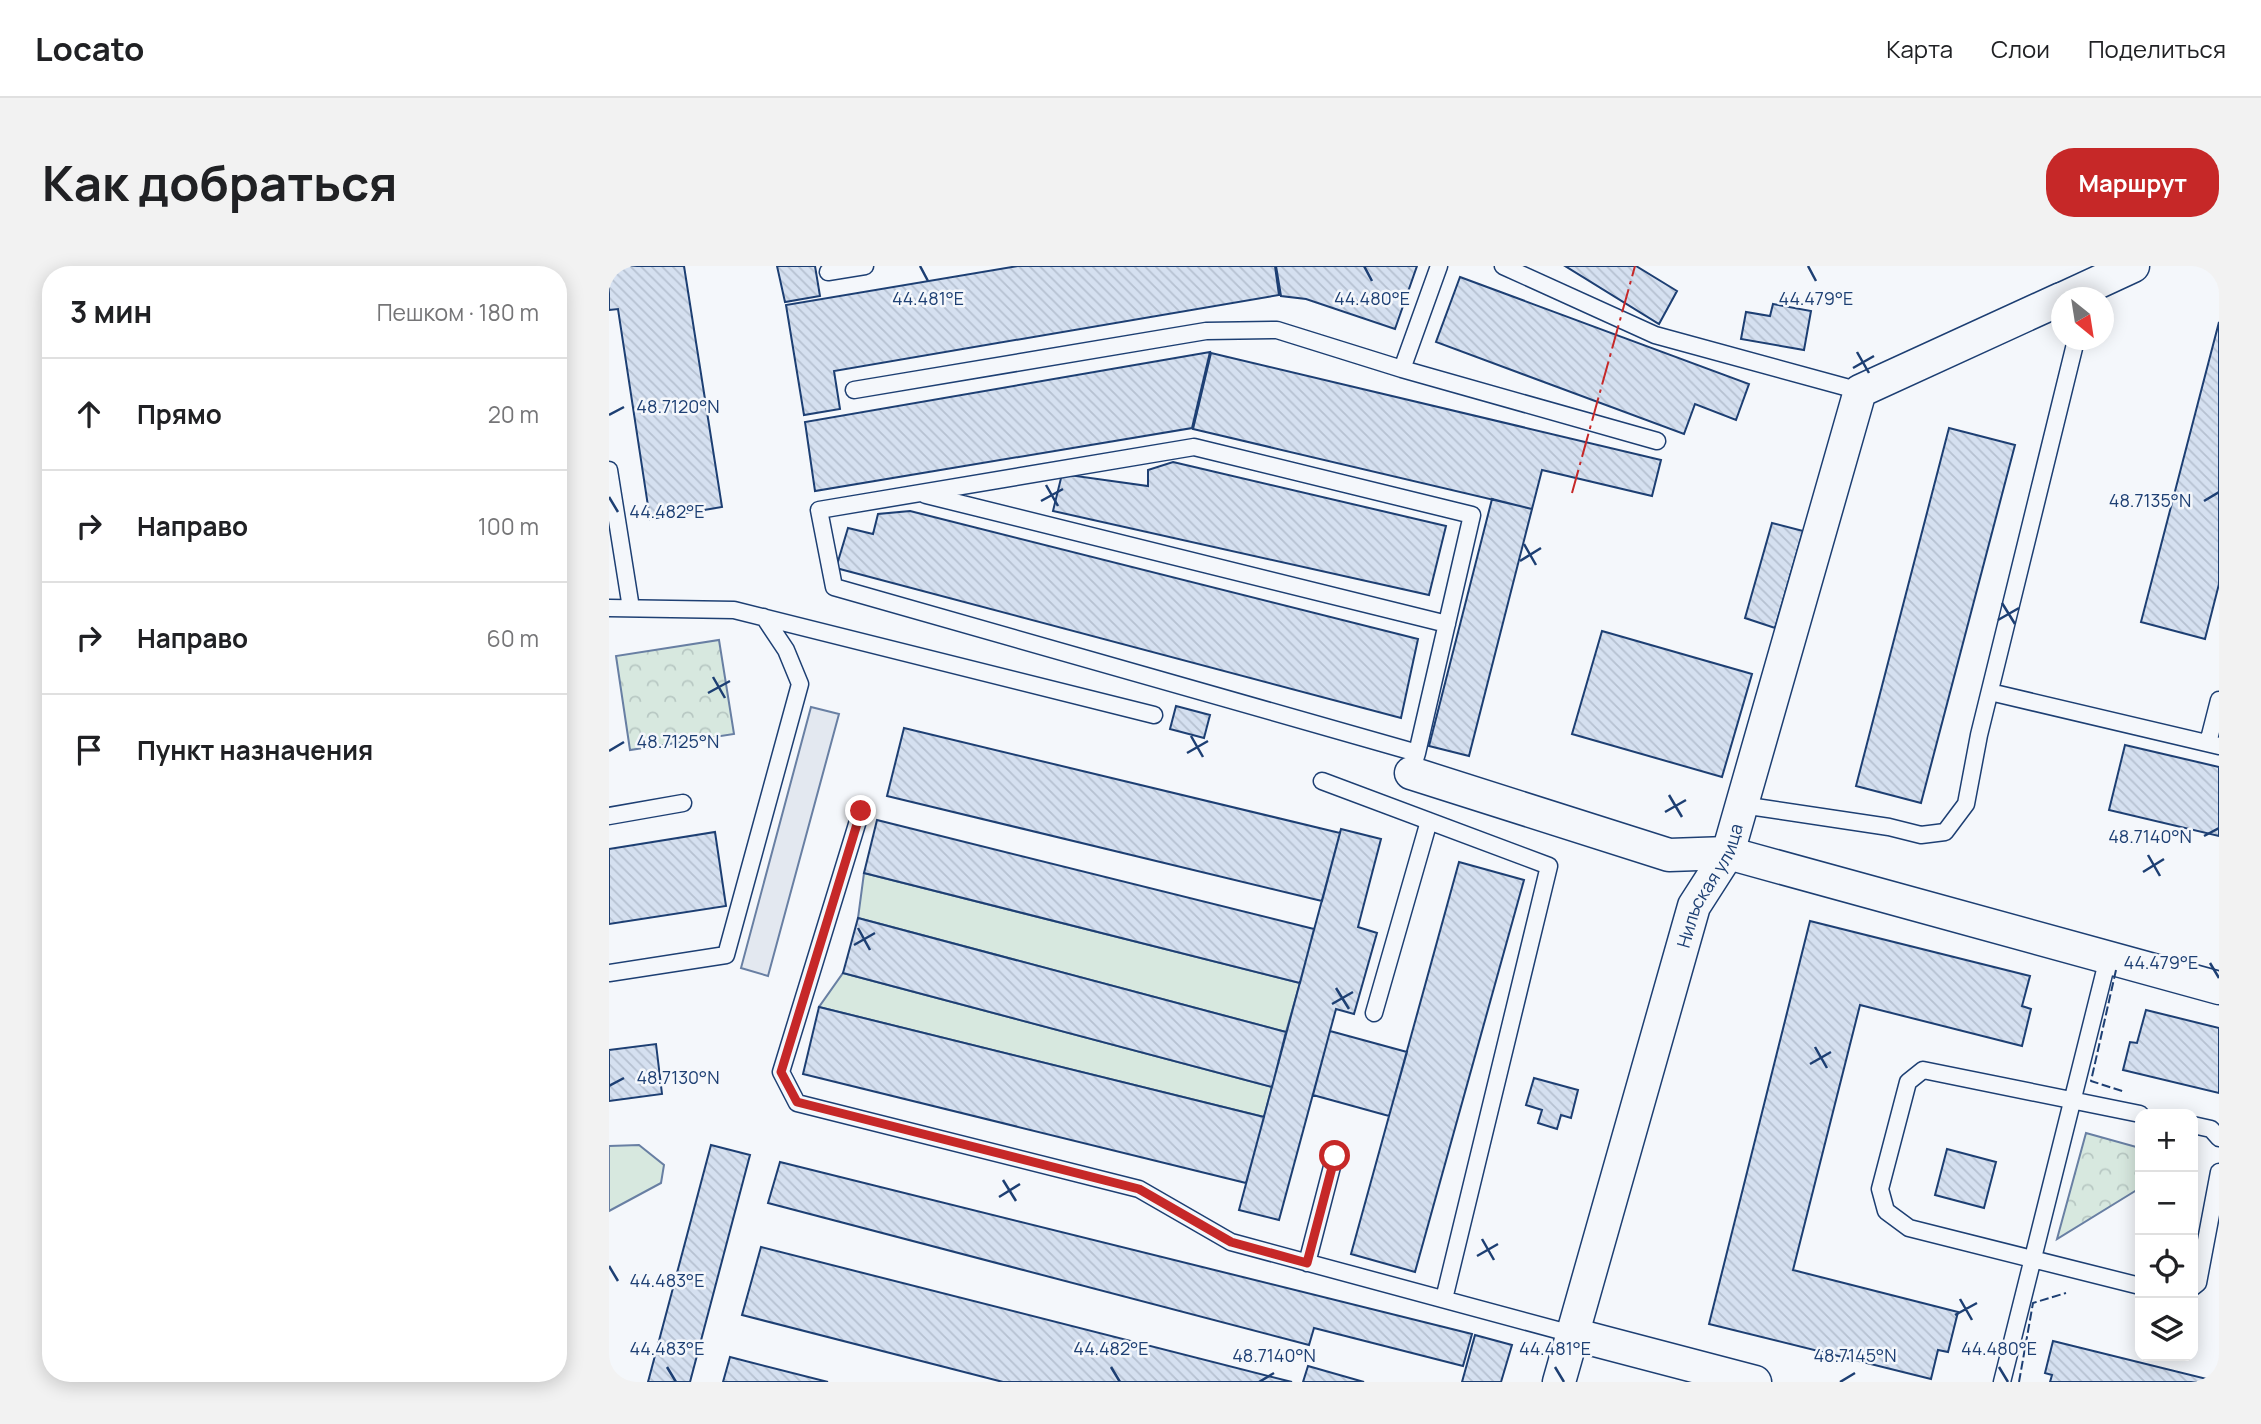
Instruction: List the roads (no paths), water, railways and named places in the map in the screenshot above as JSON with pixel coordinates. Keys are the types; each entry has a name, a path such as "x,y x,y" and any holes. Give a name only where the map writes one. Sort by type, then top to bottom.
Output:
{"street":[{"path":"2091,287 2133,266"},
{"path":"1860,391 2051,306"},
{"name":"Нильская улица","path":"1559,1382 1694,906 1728,853 1860,391"},
{"path":"1414,763 1669,855 1728,853 2219,988"},
{"path":"1572,1334 1747,1381"}],"lane":[{"path":"828,272 865,266"},
{"path":"1402,369 1439,266"},
{"path":"1503,266 1655,335 1860,391"},
{"path":"854,390 1206,331 1277,330 1402,369 1657,441"},
{"path":"1742,805 1889,827 1921,835 1945,832 1966,804 1990,692 2073,350"},
{"path":"1194,447 1472,515 1414,763 834,587 819,510 919,493 1194,447"},
{"path":"609,470 631,608"},
{"path":"919,493 1447,624"},
{"path":"609,608 734,610 1154,715"},
{"path":"609,974 726,955 800,684 786,650 764,617"},
{"path":"1990,692 2213,744 2219,700"},
{"path":"1322,781 1549,866 1444,1300"},
{"path":"609,816 683,803"},
{"path":"861,811 781,1072 797,1102 1139,1189 1231,1242 1572,1334"},
{"path":"1374,1013 1429,821"},
{"path":"2002,1382 2108,958"},
{"path":"2135,1113 1923,1070 1908,1082 1880,1189 1886,1210 1909,1228 2135,1285"},
{"path":"2198,1126 2211,1129 2219,1138"},
{"path":"1307,1263 1335,1156"},
{"path":"2198,1283 2219,1172"}]}
